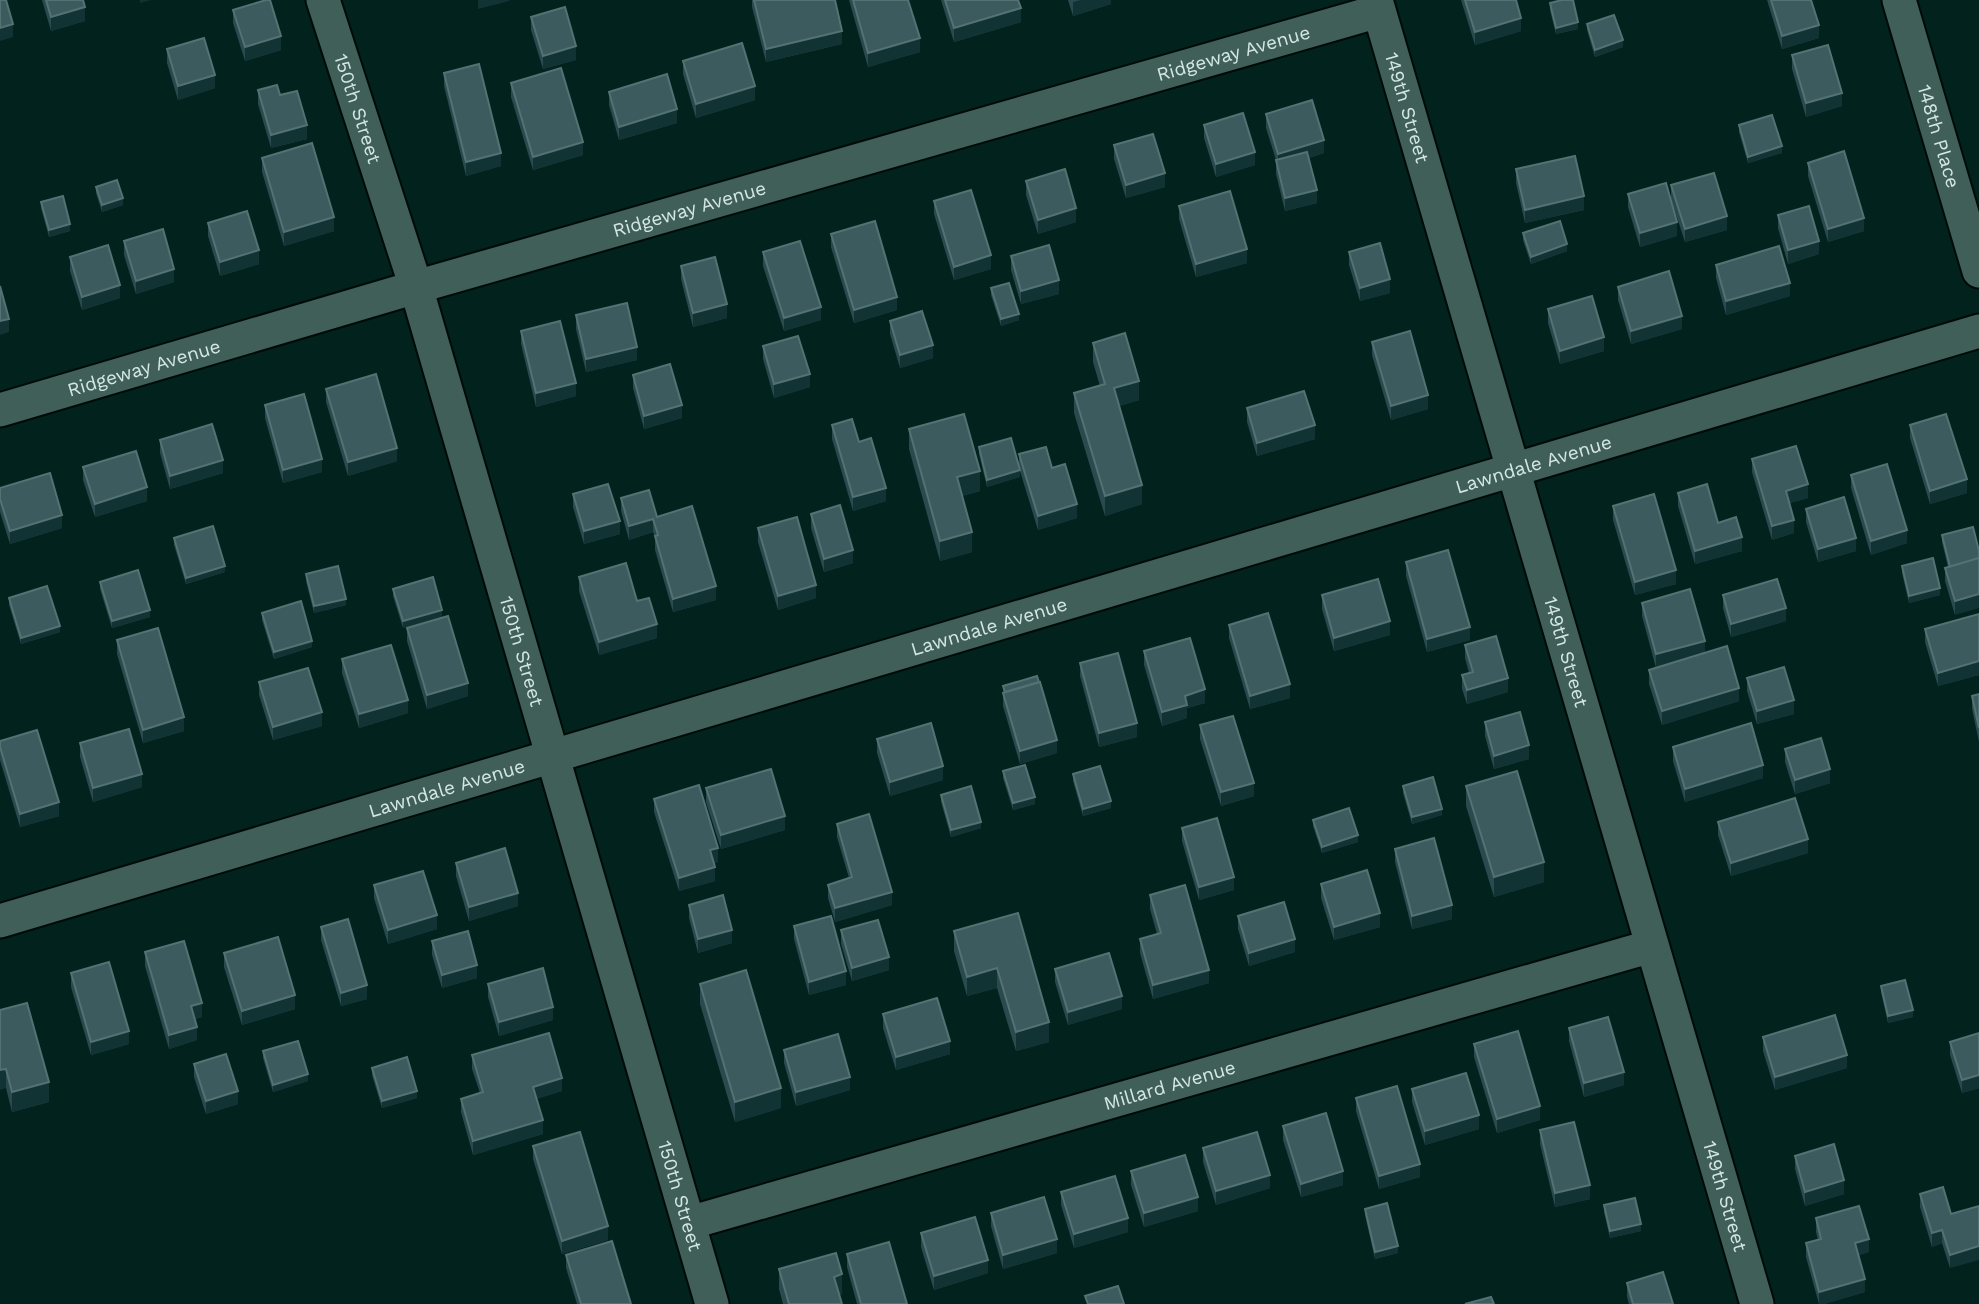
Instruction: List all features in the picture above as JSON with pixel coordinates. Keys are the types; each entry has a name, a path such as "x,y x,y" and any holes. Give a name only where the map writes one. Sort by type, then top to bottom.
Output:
{"street":[{"name":"150th Street","path":"323,0 416,287 712,1304"},
{"name":"148th Place","path":"1899,0 1979,271"},
{"name":"Ridgeway Avenue","path":"0,410 1378,5"},
{"name":"149th Street","path":"1378,5 1757,1304"},
{"name":"Lawndale Avenue","path":"0,921 1979,331"},
{"name":"Millard Avenue","path":"689,1223 1652,946"}],"building":[{"path":"0,0 6,0 13,24 0,28"},
{"path":"46,0 83,0 85,7 51,17"},
{"path":"270,0 281,36 245,47 233,10"},
{"path":"754,0 835,0 842,31 766,49"},
{"path":"853,0 908,0 920,38 868,53"},
{"path":"945,0 1018,0 1021,8 954,28"},
{"path":"1465,0 1516,0 1521,18 1475,32"},
{"path":"1573,0 1578,22 1556,28 1550,3"},
{"path":"1771,0 1811,0 1819,25 1782,36"},
{"path":"565,7 576,46 543,56 531,17"},
{"path":"1614,15 1623,40 1595,50 1587,24"},
{"path":"204,38 215,75 178,86 167,49"},
{"path":"742,43 755,86 696,104 683,61"},
{"path":"1828,45 1842,93 1806,103 1792,55"},
{"path":"479,64 501,153 466,162 444,73"},
{"path":"561,68 583,142 533,157 511,83"},
{"path":"667,74 677,109 619,127 609,92"},
{"path":"277,85 280,95 297,91 307,125 271,135 258,90"},
{"path":"1312,100 1324,140 1278,154 1266,114"},
{"path":"1243,113 1255,152 1216,164 1204,125"},
{"path":"1772,115 1782,146 1748,157 1739,125"},
{"path":"1153,134 1165,173 1126,185 1114,145"},
{"path":"312,143 334,217 284,232 262,158"},
{"path":"1844,151 1864,218 1828,229 1808,163"},
{"path":"1307,152 1317,190 1285,198 1276,160"},
{"path":"1575,156 1584,196 1525,210 1516,169"},
{"path":"1065,169 1076,208 1038,220 1026,181"},
{"path":"1714,173 1727,216 1685,229 1671,185"},
{"path":"117,180 123,198 102,205 96,187"},
{"path":"1666,183 1677,222 1640,233 1628,194"},
{"path":"971,190 991,255 954,267 934,201"},
{"path":"1230,191 1247,249 1196,264 1179,206"},
{"path":"63,196 70,224 49,230 41,202"},
{"path":"1809,206 1819,241 1788,250 1778,215"},
{"path":"247,211 259,250 220,262 208,223"},
{"path":"875,221 897,297 854,310 831,234"},
{"path":"1560,221 1567,244 1531,257 1523,233"},
{"path":"163,229 174,269 136,281 124,241"},
{"path":"800,241 821,307 784,318 763,252"},
{"path":"1380,243 1390,279 1360,288 1349,252"},
{"path":"108,245 120,285 82,297 70,257"},
{"path":"1049,245 1059,280 1021,291 1011,256"},
{"path":"1779,246 1790,283 1726,301 1716,265"},
{"path":"715,257 727,304 693,313 681,266"},
{"path":"1669,271 1682,316 1631,331 1618,287"},
{"path":"1009,283 1019,314 1001,319 991,288"},
{"path":"0,286 9,319 0,321"},
{"path":"1592,296 1604,337 1560,351 1548,309"},
{"path":"627,303 637,347 586,359 576,315"},
{"path":"922,311 933,345 900,355 890,321"},
{"path":"560,321 576,383 536,393 521,331"},
{"path":"1410,331 1428,395 1391,406 1372,342"},
{"path":"1125,333 1139,381 1114,388 1142,485 1105,496 1074,393 1105,384 1093,343"},
{"path":"798,336 810,374 774,384 763,346"},
{"path":"670,364 682,405 644,416 633,375"},
{"path":"376,374 397,448 348,462 326,389"},
{"path":"1304,391 1315,425 1257,443 1247,408"},
{"path":"304,394 322,459 283,470 265,405"},
{"path":"964,414 980,471 957,477 972,532 940,541 909,429"},
{"path":"1946,414 1967,479 1930,491 1910,425"},
{"path":"852,419 859,442 871,438 886,488 853,497 832,425"},
{"path":"212,424 223,460 170,476 160,440"},
{"path":"1011,438 1020,470 987,480 979,447"},
{"path":"1796,446 1808,484 1786,491 1794,520 1772,526 1752,459"},
{"path":"1046,447 1052,468 1065,464 1077,504 1038,516 1019,454"},
{"path":"136,451 147,487 95,504 83,467"},
{"path":"1887,464 1907,530 1871,541 1851,475"},
{"path":"50,473 62,515 10,531 0,499 0,488"},
{"path":"608,484 620,521 584,531 573,494"},
{"path":"1707,484 1718,523 1736,517 1742,537 1695,551 1678,493"},
{"path":"649,490 657,517 692,506 716,586 673,599 655,536 658,535 653,519 629,526 621,498"},
{"path":"1654,494 1676,570 1635,582 1613,506"},
{"path":"1844,497 1856,538 1818,549 1806,509"},
{"path":"840,505 853,550 824,559 811,514"},
{"path":"797,517 816,585 778,596 758,528"},
{"path":"213,526 225,566 186,578 174,538"},
{"path":"1973,527 1979,558 1950,567 1942,535"},
{"path":"1448,550 1470,627 1427,639 1406,562"},
{"path":"1933,558 1940,588 1909,596 1902,566"},
{"path":"1979,558 1979,594 1955,601 1945,568"},
{"path":"626,563 637,601 649,598 657,624 599,642 579,577"},
{"path":"338,566 346,599 314,606 306,574"},
{"path":"138,570 150,610 112,621 100,582"},
{"path":"433,577 442,610 403,621 393,589"},
{"path":"1378,579 1390,621 1334,638 1322,595"},
{"path":"1777,579 1786,608 1731,624 1723,595"},
{"path":"47,586 60,626 21,638 9,598"},
{"path":"1690,589 1705,641 1656,654 1642,603"},
{"path":"301,601 312,641 274,652 262,613"},
{"path":"1268,613 1290,684 1250,696 1229,625"},
{"path":"1979,614 1979,661 1938,673 1925,629"},
{"path":"448,616 468,683 427,695 407,628"},
{"path":"158,628 184,717 143,730 117,640"},
{"path":"1496,636 1508,678 1467,690 1462,675 1473,672 1465,645"},
{"path":"1190,638 1205,689 1185,696 1187,705 1162,712 1144,651"},
{"path":"391,645 408,700 359,714 342,659"},
{"path":"1727,646 1739,688 1662,711 1649,670"},
{"path":"1118,653 1137,723 1099,733 1080,663"},
{"path":"1784,667 1794,700 1757,711 1747,678"},
{"path":"308,668 322,712 273,727 259,682"},
{"path":"1037,676 1039,682 1005,692 1003,686"},
{"path":"1040,682 1057,740 1020,751 1003,693"},
{"path":"1979,694 1979,728 1972,696"},
{"path":"1520,712 1529,745 1494,756 1485,722"},
{"path":"1233,716 1254,783 1221,792 1200,725"},
{"path":"931,723 943,766 890,782 877,739"},
{"path":"1751,723 1763,765 1685,789 1673,747"},
{"path":"129,729 142,774 93,788 80,743"},
{"path":"37,730 59,802 20,814 0,741"},
{"path":"1821,738 1830,769 1795,780 1785,749"},
{"path":"1025,765 1035,797 1013,803 1003,771"},
{"path":"1100,766 1111,801 1083,809 1073,774"},
{"path":"771,769 785,816 721,835 706,788"},
{"path":"1517,771 1544,862 1494,877 1466,786"},
{"path":"1433,777 1442,809 1412,817 1403,786"},
{"path":"699,785 718,848 710,850 715,867 679,878 654,799"},
{"path":"971,786 981,822 951,830 941,795"},
{"path":"1795,798 1808,839 1731,863 1718,822"},
{"path":"1349,808 1358,835 1322,847 1313,820"},
{"path":"869,814 892,892 835,908 828,885 852,877 837,824"},
{"path":"1217,818 1234,877 1199,887 1182,828"},
{"path":"1434,838 1452,905 1412,916 1395,849"},
{"path":"505,848 518,893 469,907 456,863"},
{"path":"1367,870 1380,913 1334,927 1321,884"},
{"path":"423,871 437,915 388,930 374,885"},
{"path":"1185,885 1209,970 1153,985 1140,939 1161,933 1150,895"},
{"path":"723,895 732,930 698,939 689,905"},
{"path":"1284,902 1295,939 1249,953 1238,916"},
{"path":"1018,913 1049,1022 1016,1032 997,968 967,977 954,931"},
{"path":"831,916 846,971 809,982 794,926"},
{"path":"348,919 367,985 341,993 321,927"},
{"path":"878,920 889,957 852,968 841,930"},
{"path":"468,931 477,965 442,975 432,941"},
{"path":"278,937 295,995 242,1011 224,953"},
{"path":"184,941 202,1003 191,1006 197,1027 169,1035 145,952"},
{"path":"1109,953 1122,996 1068,1012 1055,969"},
{"path":"109,962 129,1031 91,1042 71,973"},
{"path":"543,968 553,1007 499,1022 488,984"},
{"path":"746,970 781,1088 735,1102 700,984"},
{"path":"1905,980 1913,1010 1888,1016 1881,986"},
{"path":"937,998 950,1041 896,1057 883,1014"},
{"path":"27,1003 49,1082 12,1092 6,1069 0,1070 0,1010"},
{"path":"1835,1015 1847,1055 1775,1077 1763,1037"},
{"path":"1608,1017 1624,1072 1584,1083 1569,1028"},
{"path":"1518,1031 1540,1106 1497,1119 1474,1044"},
{"path":"549,1033 562,1078 533,1087 543,1120 473,1141 461,1099 483,1092 472,1055"},
{"path":"1979,1033 1979,1075 1962,1080 1950,1042"},
{"path":"838,1034 850,1077 796,1092 784,1050"},
{"path":"298,1041 308,1074 273,1085 263,1051"},
{"path":"226,1054 238,1091 206,1101 194,1064"},
{"path":"407,1057 417,1091 382,1101 372,1068"},
{"path":"1466,1073 1479,1115 1425,1131 1412,1089"},
{"path":"1397,1086 1420,1164 1379,1176 1356,1098"},
{"path":"1326,1113 1343,1171 1301,1184 1283,1126"},
{"path":"1574,1122 1590,1185 1555,1193 1540,1130"},
{"path":"580,1132 608,1226 562,1241 533,1146"},
{"path":"1257,1132 1270,1175 1216,1191 1203,1148"},
{"path":"1834,1144 1844,1180 1805,1192 1795,1156"},
{"path":"1185,1155 1198,1197 1144,1213 1131,1171"},
{"path":"1115,1176 1128,1218 1074,1234 1061,1192"},
{"path":"1943,1187 1951,1214 1979,1206 1979,1246 1950,1255 1942,1230 1932,1233 1920,1194"},
{"path":"1044,1197 1057,1239 1003,1255 991,1213"},
{"path":"1635,1198 1641,1224 1610,1231 1604,1205"},
{"path":"1387,1203 1398,1246 1375,1252 1365,1209"},
{"path":"1859,1206 1869,1239 1855,1243 1865,1279 1819,1292 1806,1243 1821,1239 1816,1218"},
{"path":"975,1217 988,1260 934,1276 921,1233"},
{"path":"612,1241 631,1304 581,1304 566,1255"},
{"path":"889,1242 907,1304 861,1304 847,1254"},
{"path":"836,1253 842,1274 834,1277 842,1304 789,1304 779,1269"},
{"path":"1663,1272 1673,1304 1633,1304 1627,1283"},
{"path":"1118,1286 1124,1304 1088,1304 1085,1296"},
{"path":"1491,1297 1494,1304 1465,1304"}]}
